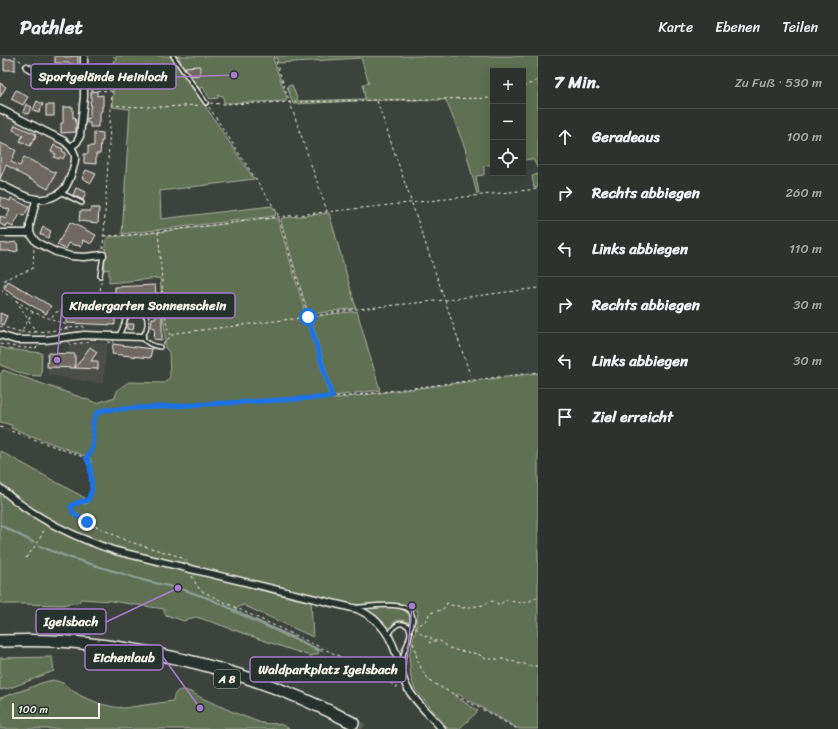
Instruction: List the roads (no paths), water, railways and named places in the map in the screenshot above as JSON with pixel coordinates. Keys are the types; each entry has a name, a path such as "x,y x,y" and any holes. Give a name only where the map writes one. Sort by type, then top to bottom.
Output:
{"highway":[{"name":"A 8","path":"0,642 45,641 83,643 162,655 215,668 260,682 310,702 351,726"},
{"name":"A 8","path":"0,648 67,648 90,650 168,663 236,681 351,726"}],"street":[{"path":"71,147 78,142 80,136 84,97 84,56"},
{"path":"27,67 34,71 55,77 69,78 83,76"},
{"path":"0,109 64,142 71,147 75,155 75,164 65,188 52,197 36,200 0,184"},
{"path":"36,200 30,225 30,233 36,242 49,249 70,256 84,257 103,255"},
{"path":"0,234 30,233"},
{"path":"0,336 16,340 45,340 84,334 142,337"},
{"path":"0,488 22,506 49,522 81,538 116,551 357,610 372,617 389,635 395,649 403,679 408,689 442,729"}],"lane":[{"path":"173,56 206,103"},
{"path":"61,191 82,203"},
{"path":"100,276 103,255"},
{"path":"119,336 128,314 140,312 146,316 146,331 142,337 145,341 154,346 160,347"},
{"path":"357,610 359,607 387,605 397,605 409,610 412,625 409,640 404,651 401,669"},
{"path":"389,635 398,624 402,623 410,629"}],"waterway":[{"path":"0,525 33,542"},
{"path":"39,546 68,557 208,598 322,651"}],"tunnel":[{"path":"353,723 363,729"}],"place":[{"name":"Sportgelände Heinloch","path":"234,75"},
{"name":"Kindergarten Sonnenschein","path":"57,360"},
{"name":"Igelsbach","path":"178,588"},
{"name":"Waldparkplatz Igelsbach","path":"412,606"},
{"name":"Eichenlaub","path":"200,708"}]}
